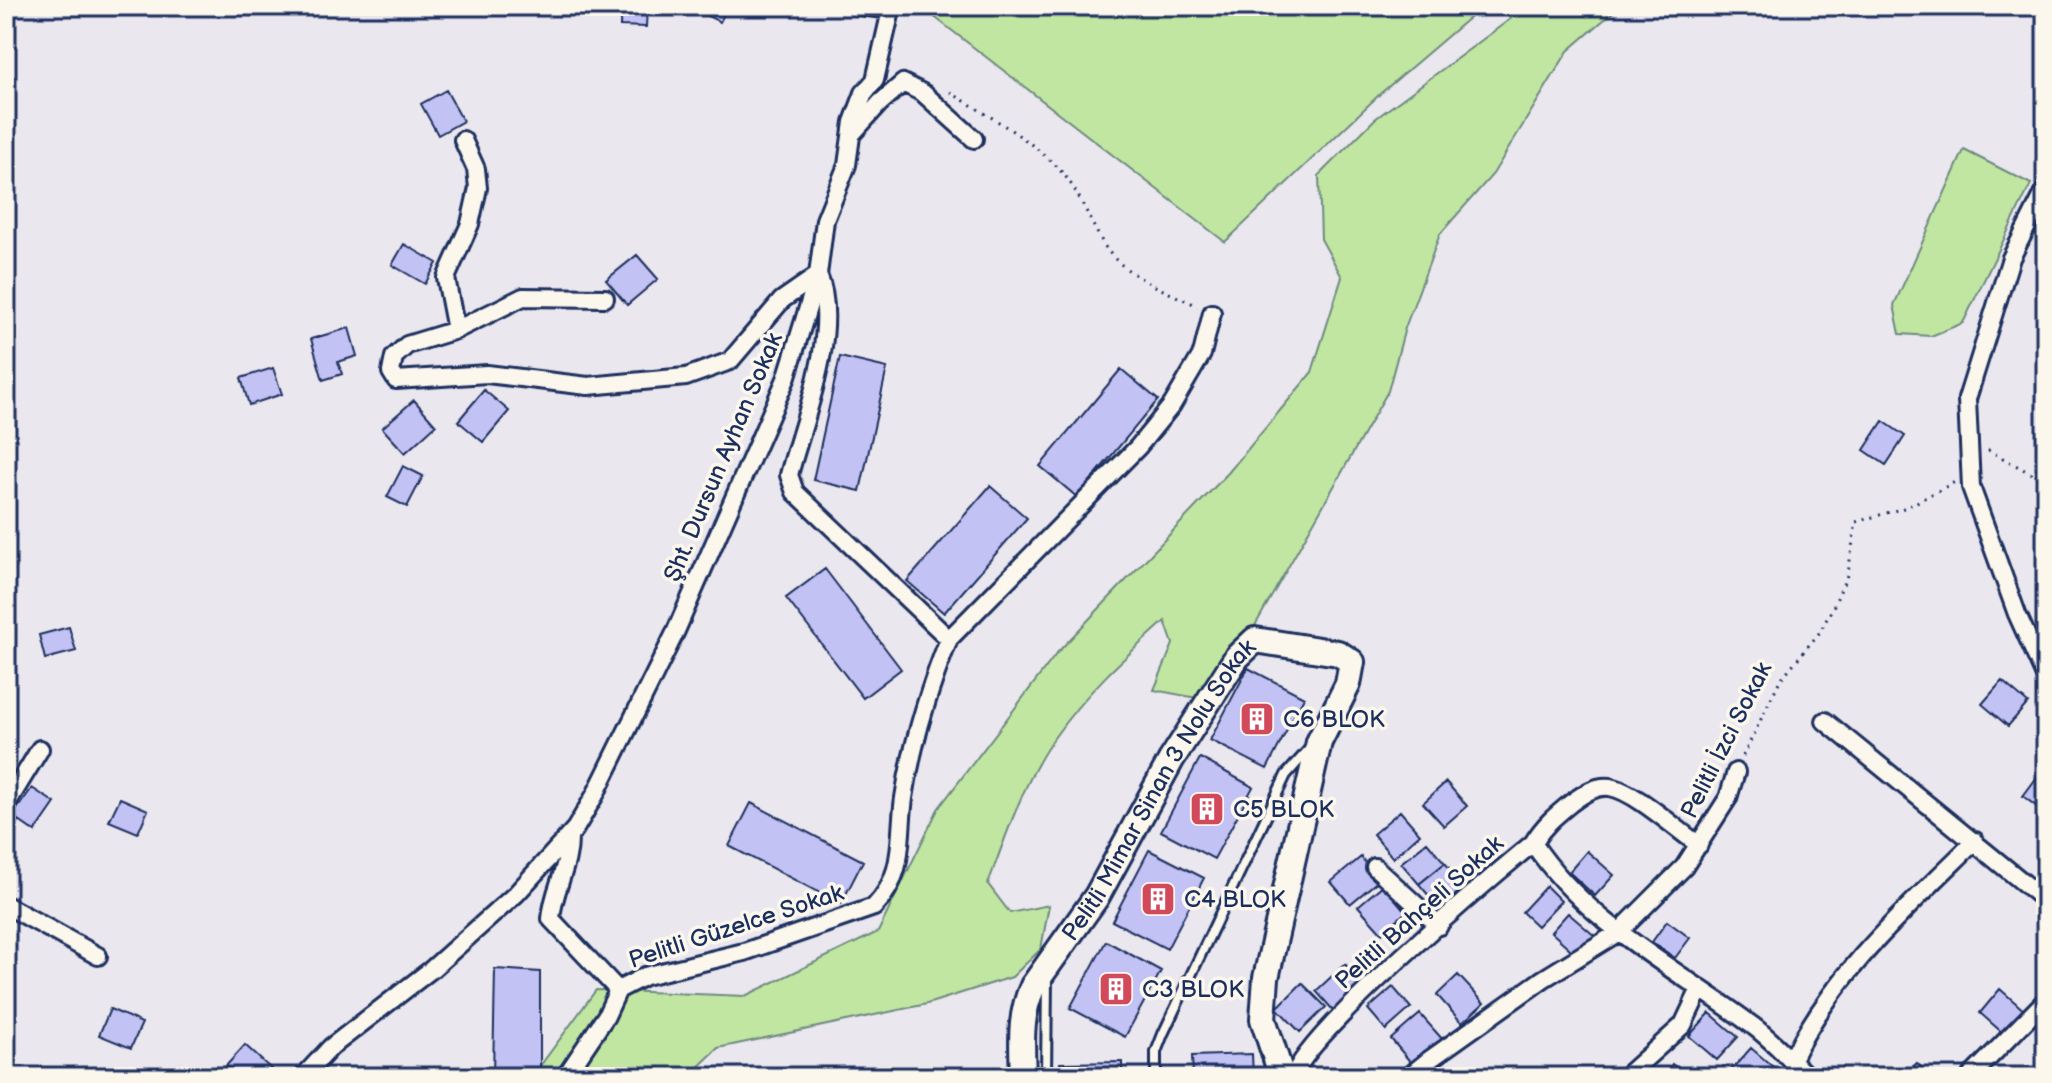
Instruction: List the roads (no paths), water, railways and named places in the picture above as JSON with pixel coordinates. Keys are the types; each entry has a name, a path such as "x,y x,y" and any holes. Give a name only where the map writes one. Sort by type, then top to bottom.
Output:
{"street":[{"path":"861,6 891,8"},
{"name":"Şht. Dursun Ayhan Sokak","path":"303,1077 331,1047 432,969 516,894 569,836 595,795 681,619 786,379 818,275 825,220 847,165 864,93 875,80 891,8"},
{"path":"852,134 903,83 923,93 974,139"},
{"path":"456,330 446,278 470,224 478,188 476,169 463,140"},
{"path":"2046,189 2011,258 1967,399 1971,487 2017,614 2046,678"},
{"path":"605,298 523,297 456,330 407,345 394,357 391,372 396,380 502,374 588,386 686,377 730,361 782,300 818,275 827,295 825,335 789,475 795,492 949,639"},
{"name":"Pelitli Güzelce Sokak","path":"618,990 645,976 744,952 874,907 888,892 898,872 904,799 932,682 949,639 1138,447 1172,405 1202,354 1212,313"},
{"name":"Pelitli Mimar Sinan 3 Nolu Sokak","path":"1023,1077 1025,1002 1097,896 1171,760 1237,657 1255,640 1338,653 1352,662 1348,684 1319,742 1266,978 1263,1019 1282,1077"},
{"path":"1825,721 2046,901"},
{"path":"6,805 40,749"},
{"name":"Pelitli İzci Sokak","path":"1411,1076 1543,979 1619,932 1684,867 1728,798 1736,772"},
{"path":"1533,843 1544,824 1575,800 1589,790 1610,787 1635,799 1699,845"},
{"name":"Şht. Dursun Ayhan Sokak","path":"569,836 570,856 552,901 551,919 618,990"},
{"path":"1791,1061 1806,1030 1870,945 1975,841"},
{"name":"Pelitli Bahçeli Sokak","path":"1294,1077 1313,1044 1533,843 1562,880 1619,932 1699,991 1751,1024 1808,1077"},
{"path":"1375,867 1439,926"},
{"path":"6,905 98,956"},
{"path":"565,1077 606,1016 618,990"},
{"path":"1625,1077 1683,1025 1699,991"},
{"path":"1970,1077 2046,1000"}],"lane":[{"path":"1156,1077 1156,1052 1163,1034 1286,775 1303,752 1319,742"},
{"path":"1046,1077 1047,968"}],"place":[{"name":"C6 BLOK","path":"1257,719"},
{"name":"C5 BLOK","path":"1207,809"},
{"name":"C4 BLOK","path":"1158,899"},
{"name":"C3 BLOK","path":"1116,989"}]}
